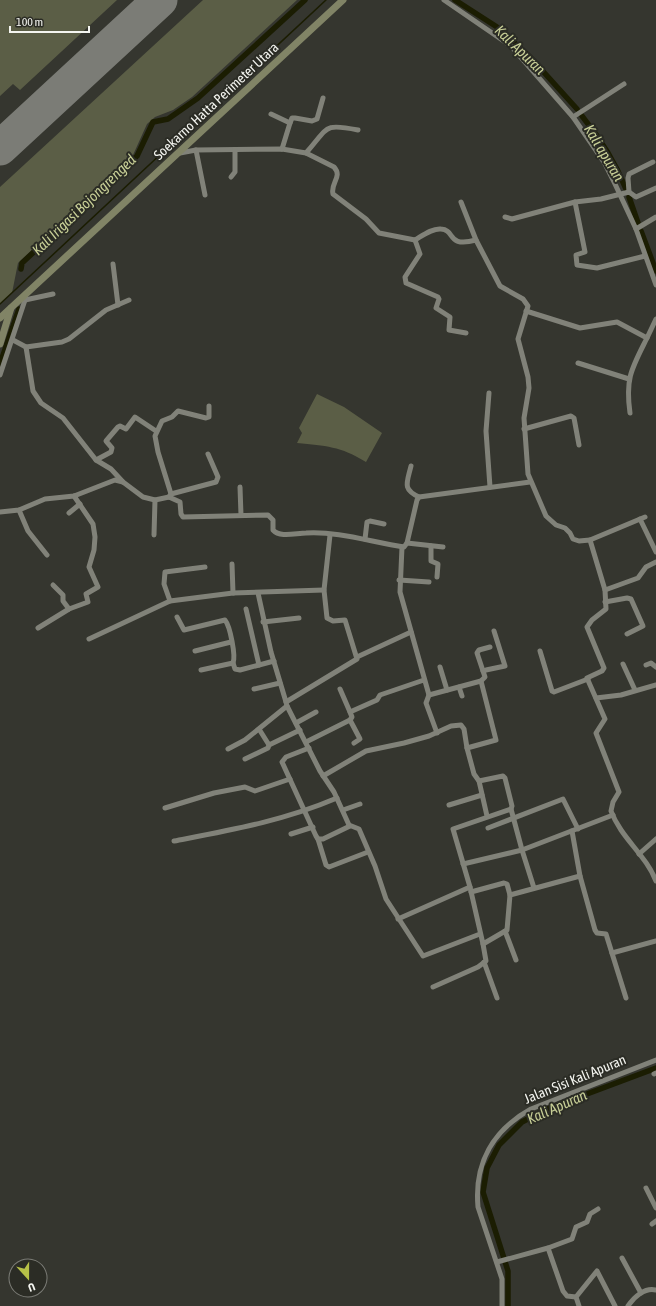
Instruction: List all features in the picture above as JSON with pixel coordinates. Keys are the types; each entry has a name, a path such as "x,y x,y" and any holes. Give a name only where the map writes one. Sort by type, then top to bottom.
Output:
{"main road":[{"name":"Soekarno Hatta Perimeter Utara","path":"0,318 24,298 343,0"},
{"path":"0,344 11,308"}],"street":[{"path":"444,0 511,46 573,117 604,162 636,229 656,285"},
{"path":"573,117 624,84"},
{"path":"282,149 292,118 312,121 317,119 323,98"},
{"path":"271,114 290,123"},
{"path":"306,153 326,129 332,126 358,130"},
{"path":"180,153 196,150 282,149 306,153 334,167 338,171 338,175 332,188 333,194 366,219 379,233 415,240 432,230 440,229 446,230 454,240 460,243 476,240"},
{"path":"196,150 205,195"},
{"path":"230,177 234,174 235,150"},
{"path":"629,192 629,174 653,162"},
{"path":"629,192 636,197 656,188"},
{"path":"505,217 512,219 575,202 620,195 629,192"},
{"path":"461,202 476,240 500,286 523,299 528,306 518,339 528,377 524,429 530,482 546,516 556,525 565,528 573,538 579,541 590,540 643,518 656,552"},
{"path":"575,202 584,252 576,255 577,265 597,268 646,256"},
{"path":"636,229 656,217"},
{"path":"415,240 420,254 405,277 406,283 438,297 439,299 436,308 450,317 449,330 466,333"},
{"path":"113,264 118,305"},
{"path":"0,375 13,340 24,298 53,294"},
{"path":"13,340 26,347 62,342 69,339 106,310 129,300"},
{"path":"526,311 580,328 617,322 647,338"},
{"path":"630,413 628,396 629,379 656,319"},
{"path":"26,347 33,391 41,403 63,418 96,460 111,469 123,482 143,497 155,500 216,482 218,477 208,454"},
{"path":"578,363 629,379"},
{"path":"489,393 486,431 490,487"},
{"path":"209,406 209,417 206,418 178,411 172,417 162,420 156,431 158,452 170,495 180,502 181,514 184,517 268,515 273,520 273,530 279,533 330,535 365,539 402,547 406,546 416,500 419,497"},
{"path":"524,429 571,416 574,418 579,445"},
{"path":"96,460 112,450 106,441 120,426 126,429 133,418 136,417 149,424 156,431"},
{"path":"411,466 407,488 410,492 419,497 530,482"},
{"path":"0,512 19,510 45,500 74,496 104,483 115,480 123,482"},
{"path":"240,487 241,515"},
{"path":"38,628 69,609 88,602 86,594 98,587 89,567 94,550 95,537 91,521 74,496"},
{"path":"154,536 155,500"},
{"path":"69,513 80,504"},
{"path":"19,510 28,531 47,555"},
{"path":"365,539 367,522 370,521 384,524"},
{"path":"330,535 324,590 327,618 333,621 345,620 357,657"},
{"path":"540,651 552,691 554,692 588,679 589,676 603,670 587,627 592,620 605,610 605,590 590,540"},
{"path":"407,543 443,547"},
{"path":"430,546 431,561 437,563 439,566 437,577"},
{"path":"402,547 399,580 400,592 429,695 426,703 437,732"},
{"path":"605,590 638,578 646,567 656,562"},
{"path":"232,564 233,593"},
{"path":"170,601 164,584 165,572 205,567"},
{"path":"399,580 429,582"},
{"path":"53,584 63,595 63,601 69,609"},
{"path":"89,639 170,601 233,593 258,594 324,590"},
{"path":"258,594 263,622 286,704 323,776 337,798 350,826"},
{"path":"605,602 627,598 631,599 643,626 627,634"},
{"path":"246,609 260,665"},
{"path":"177,618 184,630 225,620 231,642 235,669 240,670 274,661"},
{"path":"263,622 299,618"},
{"path":"483,671 505,666 494,631"},
{"path":"228,749 245,740 286,704 356,661 357,657 411,632"},
{"path":"195,651 231,642"},
{"path":"429,695 481,681 485,677 476,653 479,650 490,647"},
{"path":"201,670 233,663"},
{"path":"646,665 651,663 656,668"},
{"path":"623,664 635,690"},
{"path":"440,666 447,690"},
{"path":"588,679 605,719 596,733 619,792 612,807 613,815 625,836 639,854 654,868 656,881"},
{"path":"350,712 377,700 380,695 424,680"},
{"path":"467,748 496,740 481,681"},
{"path":"254,689 280,683"},
{"path":"596,698 621,695 656,685"},
{"path":"459,687 462,696"},
{"path":"340,689 352,717 350,720 360,739 354,743"},
{"path":"296,723 316,712"},
{"path":"306,742 350,720"},
{"path":"323,776 366,751 400,744 451,726 461,725 464,729 474,774 479,781 487,816"},
{"path":"259,729 269,745"},
{"path":"245,759 300,730"},
{"path":"309,748 283,760 282,764 306,811 318,839 326,865 329,868 368,852"},
{"path":"479,781 503,776 507,786 511,809 522,850 534,888"},
{"path":"165,808 214,793 245,787 255,791 290,779"},
{"path":"449,805 482,795"},
{"path":"174,841 257,825 306,811 337,798"},
{"path":"488,828 563,799 578,829"},
{"path":"343,810 360,804"},
{"path":"496,998 484,962 486,960 483,944 453,829 487,816 511,809"},
{"path":"463,864 522,850 613,815"},
{"path":"318,839 323,839 350,826 359,829 375,866 386,900 424,957 480,934"},
{"path":"291,834 313,828"},
{"path":"572,831 580,876 595,930 597,933 606,934 626,998"},
{"path":"639,854 656,839"},
{"path":"510,895 580,876"},
{"path":"398,918 470,890 504,883 507,884 510,895 507,929 483,944"},
{"path":"505,931 516,960"},
{"path":"612,953 656,941"},
{"path":"433,987 484,962"},
{"name":"Jalan Sisi Kali Apuran","path":"502,1306 502,1279 499,1262 478,1207 477,1197 479,1171 492,1143 514,1118 531,1109 656,1060"},
{"path":"646,1188 656,1208"},
{"path":"499,1262 517,1258 574,1238 576,1226 587,1222 590,1214 598,1209"},
{"path":"548,1248 563,1291 567,1296 576,1297"},
{"path":"622,1258 641,1293"},
{"path":"576,1297 597,1271 615,1306"},
{"path":"628,1306 641,1293 651,1289 656,1290"},
{"path":"576,1297 579,1306"}],"green space":[{"path":"0,0 117,0 20,90 13,84 0,96"},
{"path":"203,0 297,0 192,97 173,110 155,117 147,124 133,155 18,263 12,293 0,304 0,187"},
{"path":"317,394 344,407 382,433 366,462 348,453 333,448 297,443 302,433 299,428"}],"waterway":[{"name":"Kali Irigasi Bojongrenged","path":"21,269 22,263 137,156 153,122 168,119 198,98 305,0"},
{"path":"0,304 326,0"},
{"name":"Kali Apuran","path":"455,0 497,27 531,58 577,109"},
{"name":"Kali apuran","path":"582,116 607,151 626,189"},
{"name":"Kali Apuran","path":"629,197 638,223"},
{"name":"Kali Apuran","path":"641,231 656,271"},
{"name":"Kali Irigasi Bojongrenged","path":"0,364 19,309"},
{"name":"Kali Apuran","path":"508,1306 508,1271 483,1192 487,1168 499,1145 522,1122 547,1109 656,1068"}],"taxiway":[{"path":"0,147 14,135"}],"runway":[{"path":"0,148 160,0"}]}
